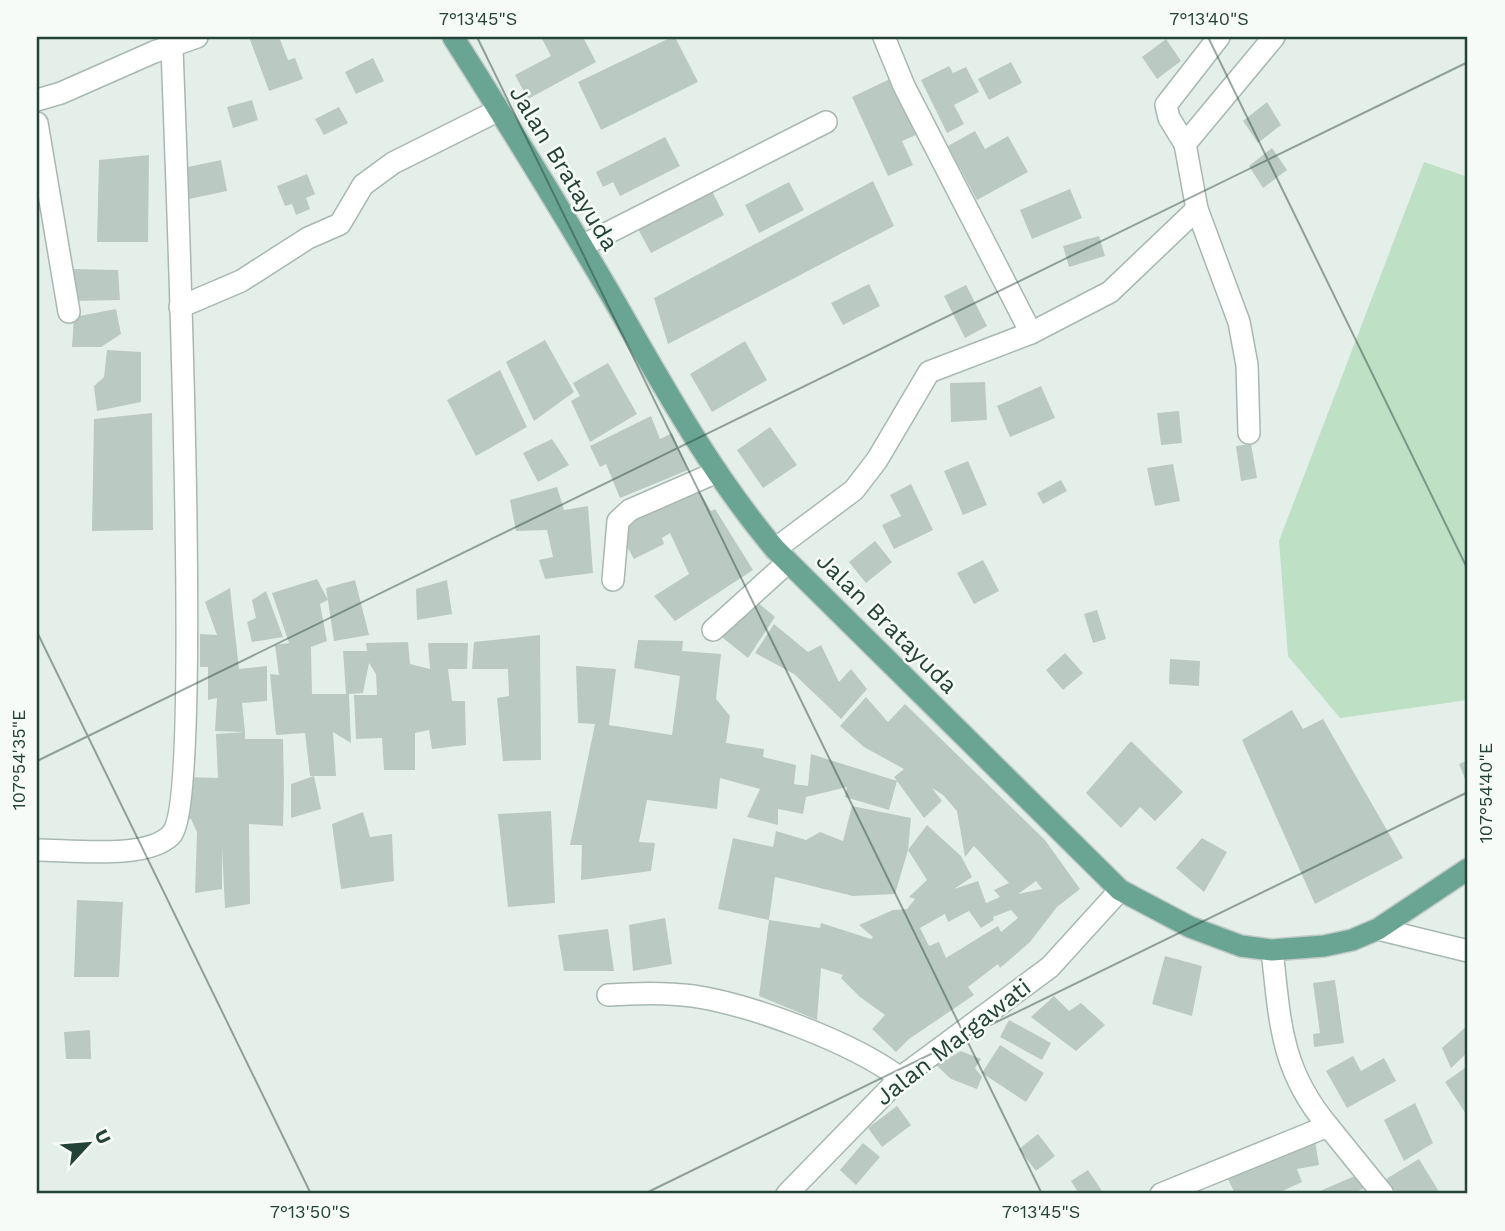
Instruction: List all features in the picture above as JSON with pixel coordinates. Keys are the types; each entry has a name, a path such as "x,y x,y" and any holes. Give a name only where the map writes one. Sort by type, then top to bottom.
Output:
{"main road":[{"name":"Jalan Bratayuda","path":"453,37 718,472 781,555 1119,890 1216,939 1272,950 1324,946 1352,940 1378,929 1468,869"}],"street":[{"path":"37,100 61,93 154,52 197,37"},
{"path":"884,37 910,98 1031,333"},
{"path":"1219,37 1166,105 1169,118 1185,144 1197,209 1239,322 1247,365 1249,433"},
{"path":"1185,144 1274,37"},
{"path":"37,850 136,850 169,838 177,827 185,767 186,519 172,47"},
{"path":"180,307 241,281 308,238 340,224 363,186 393,163 499,110"},
{"path":"582,246 826,122"},
{"path":"37,123 69,312"},
{"path":"713,630 781,555 854,490 877,460 929,372 1031,333 1110,292 1197,209"},
{"path":"613,580 618,521 622,516 630,510 718,472"},
{"name":"Jalan Margawati","path":"787,1194 900,1078 1050,967 1119,890"},
{"path":"1378,929 1468,951"},
{"path":"1272,950 1282,1041 1295,1076 1328,1126 1383,1194"},
{"path":"608,995 652,993 695,996 771,1017 856,1049 900,1078"},
{"path":"1161,1194 1328,1126"}],"green space":[{"path":"1424,162 1468,177 1468,700 1340,718 1288,656 1279,541"}],"building":[{"path":"249,37 279,37 288,60 295,58 303,79 269,91"},
{"path":"541,37 583,37 596,62 528,99 515,75 551,56"},
{"path":"675,37 698,82 601,130 578,82"},
{"path":"1166,39 1181,61 1157,79 1142,57"},
{"path":"373,58 384,81 356,94 345,72"},
{"path":"1011,62 1022,83 989,100 978,79"},
{"path":"949,66 953,73 966,67 979,92 954,105 964,124 947,133 921,80"},
{"path":"890,79 916,135 902,141 913,165 888,176 852,97"},
{"path":"252,100 258,120 233,128 227,107"},
{"path":"1267,102 1281,125 1258,143 1243,121"},
{"path":"339,107 348,123 324,135 315,119"},
{"path":"975,131 985,149 1008,136 1028,172 977,200 948,146"},
{"path":"665,137 680,166 620,196 613,182 603,187 596,172"},
{"path":"1272,148 1287,170 1263,188 1249,166"},
{"path":"149,155 148,242 97,242 99,160"},
{"path":"221,160 227,191 189,199 183,168"},
{"path":"307,174 315,194 306,198 310,209 296,215 292,204 285,206 277,186"},
{"path":"873,181 894,226 668,344 654,298"},
{"path":"789,182 804,210 759,233 745,205"},
{"path":"1070,189 1082,218 1032,239 1020,210"},
{"path":"712,191 724,215 651,253 638,229"},
{"path":"1099,236 1105,256 1069,267 1063,246"},
{"path":"73,269 118,270 120,300 73,301"},
{"path":"869,284 880,306 843,325 831,303"},
{"path":"966,285 987,326 965,338 944,296"},
{"path":"116,309 121,334 101,347 72,347 74,317"},
{"path":"545,340 574,392 534,421 506,362"},
{"path":"745,341 767,380 712,412 690,374"},
{"path":"107,350 141,352 141,402 97,411 94,386 104,377"},
{"path":"608,363 637,414 590,442 571,401 580,396 573,383"},
{"path":"500,370 527,427 476,456 447,400"},
{"path":"985,382 987,420 951,422 950,383"},
{"path":"1041,386 1055,418 1010,437 997,406"},
{"path":"1179,411 1182,443 1161,445 1157,413"},
{"path":"152,413 153,530 92,531 94,419"},
{"path":"651,416 660,439 672,433 688,470 620,498 606,464 600,467 590,446"},
{"path":"770,427 797,465 763,488 737,450"},
{"path":"552,439 569,465 538,482 523,453"},
{"path":"1251,444 1257,478 1241,481 1236,446"},
{"path":"968,461 987,505 963,515 944,471"},
{"path":"1173,464 1180,501 1155,506 1147,468"},
{"path":"1061,480 1067,491 1043,504 1037,493"},
{"path":"694,482 711,511 715,509 753,570 675,621 654,596 689,574 670,533 662,538 664,544 634,559 617,529"},
{"path":"911,484 933,530 894,549 882,525 901,516 890,495"},
{"path":"557,487 564,510 588,506 593,573 545,579 539,560 553,557 547,530 516,531 510,500"},
{"path":"875,541 892,562 866,583 849,562"},
{"path":"983,560 999,591 974,604 957,573"},
{"path":"317,579 328,600 320,604 327,641 311,647 312,694 346,694 343,651 367,651 366,643 408,642 410,664 430,669 428,643 468,643 467,669 448,669 452,701 465,701 466,745 432,749 429,730 415,733 415,770 384,770 382,738 356,739 354,695 377,695 376,674 369,663 363,693 349,694 351,743 333,732 336,776 310,776 305,733 276,735 270,674 279,675 275,645 289,643 272,593"},
{"path":"355,580 369,635 334,641 326,588"},
{"path":"447,580 452,614 417,620 416,589"},
{"path":"230,588 239,669 267,666 267,701 242,703 245,732 215,731 217,698 208,700 208,667 200,667 200,634 217,635 205,602"},
{"path":"266,591 283,637 252,642 247,622 256,618 252,600"},
{"path":"750,596 775,617 748,658 713,630"},
{"path":"1097,610 1106,639 1093,643 1084,614"},
{"path":"774,624 808,652 821,645 839,682 851,669 867,689 841,719 794,674 755,653"},
{"path":"540,635 541,760 503,761 497,698 509,696 508,669 472,669 474,642"},
{"path":"638,640 683,641 682,651 721,654 716,699 730,716 726,743 764,749 763,757 796,765 794,784 808,786 811,754 897,781 889,810 845,797 847,787 806,797 803,814 778,809 778,825 747,817 760,789 720,778 717,809 647,800 639,842 655,843 651,871 581,880 582,845 570,845 595,724 578,723 576,666 616,669 609,725 672,735 680,676 634,668"},
{"path":"1065,653 1083,673 1063,690 1046,670"},
{"path":"1170,659 1200,661 1199,686 1169,684"},
{"path":"866,697 888,722 905,704 1045,840 1080,889 1057,907 1030,942 1000,968 998,964 968,987 974,995 909,1039 896,1052 872,1029 885,1015 860,997 841,978 843,975 821,968 817,1020 759,996 769,920 820,928 821,923 871,939 873,937 859,925 893,910 907,909 915,899 909,897 927,880 908,850 927,825 961,856 972,877 954,889 978,881 986,903 1000,897 994,890 1009,883 974,846 965,857 957,811 943,795 932,788 942,801 924,818 894,777 904,769 864,747 840,726","holes":["1036,881 1042,889 1018,894","1011,910 1018,918 1001,932 998,926 946,958 939,942 929,946 920,928 945,914 948,922 969,911 981,928 994,920 993,917"]},
{"path":"1292,710 1303,729 1323,719 1403,858 1315,904 1242,740"},
{"path":"245,732 245,739 283,739 283,826 249,824 250,904 225,908 222,848 222,889 195,893 197,832 191,819 183,821 184,777 218,778 216,734"},
{"path":"1131,741 1183,792 1155,821 1140,807 1121,828 1086,793"},
{"path":"1468,760 1468,786 1459,764"},
{"path":"314,776 321,809 291,818 291,784"},
{"path":"852,806 911,818 908,850 895,894 853,896 775,877 769,920 718,909 733,838 773,847 776,831 806,840 820,832 843,841"},
{"path":"551,811 555,903 508,907 498,814"},
{"path":"363,812 370,837 392,834 394,881 341,889 332,824"},
{"path":"1202,838 1227,852 1204,892 1176,868"},
{"path":"77,900 123,902 119,977 74,977"},
{"path":"665,918 672,964 633,971 629,925"},
{"path":"608,929 614,971 564,971 558,935"},
{"path":"1165,956 1202,966 1192,1016 1152,1004"},
{"path":"1335,980 1344,1043 1314,1047 1313,1034 1320,1033 1313,983"},
{"path":"1054,996 1069,1011 1081,1003 1105,1025 1076,1051 1031,1017"},
{"path":"1009,1020 1051,1043 1042,1060 1000,1037"},
{"path":"1467,1026 1468,1052 1451,1068 1442,1048"},
{"path":"90,1030 91,1059 66,1059 64,1032"},
{"path":"1000,1045 1044,1073 1026,1102 982,1073"},
{"path":"961,1051 981,1059 975,1068 982,1077 977,1089 951,1079 936,1065"},
{"path":"1353,1056 1361,1071 1384,1058 1396,1081 1347,1108 1326,1071"},
{"path":"1468,1066 1468,1117 1445,1082"},
{"path":"1415,1103 1433,1143 1404,1161 1384,1120"},
{"path":"897,1106 911,1125 882,1147 868,1128"},
{"path":"1038,1134 1055,1156 1036,1171 1019,1149"},
{"path":"1315,1141 1319,1165 1297,1169 1302,1182 1276,1194 1235,1194 1228,1179"},
{"path":"863,1143 880,1157 856,1185 840,1170"},
{"path":"1419,1159 1438,1190 1431,1194 1398,1194 1386,1179"},
{"path":"1088,1170 1104,1194 1079,1194 1071,1181"},
{"path":"1357,1175 1363,1189 1350,1194 1322,1194 1320,1191"}]}
